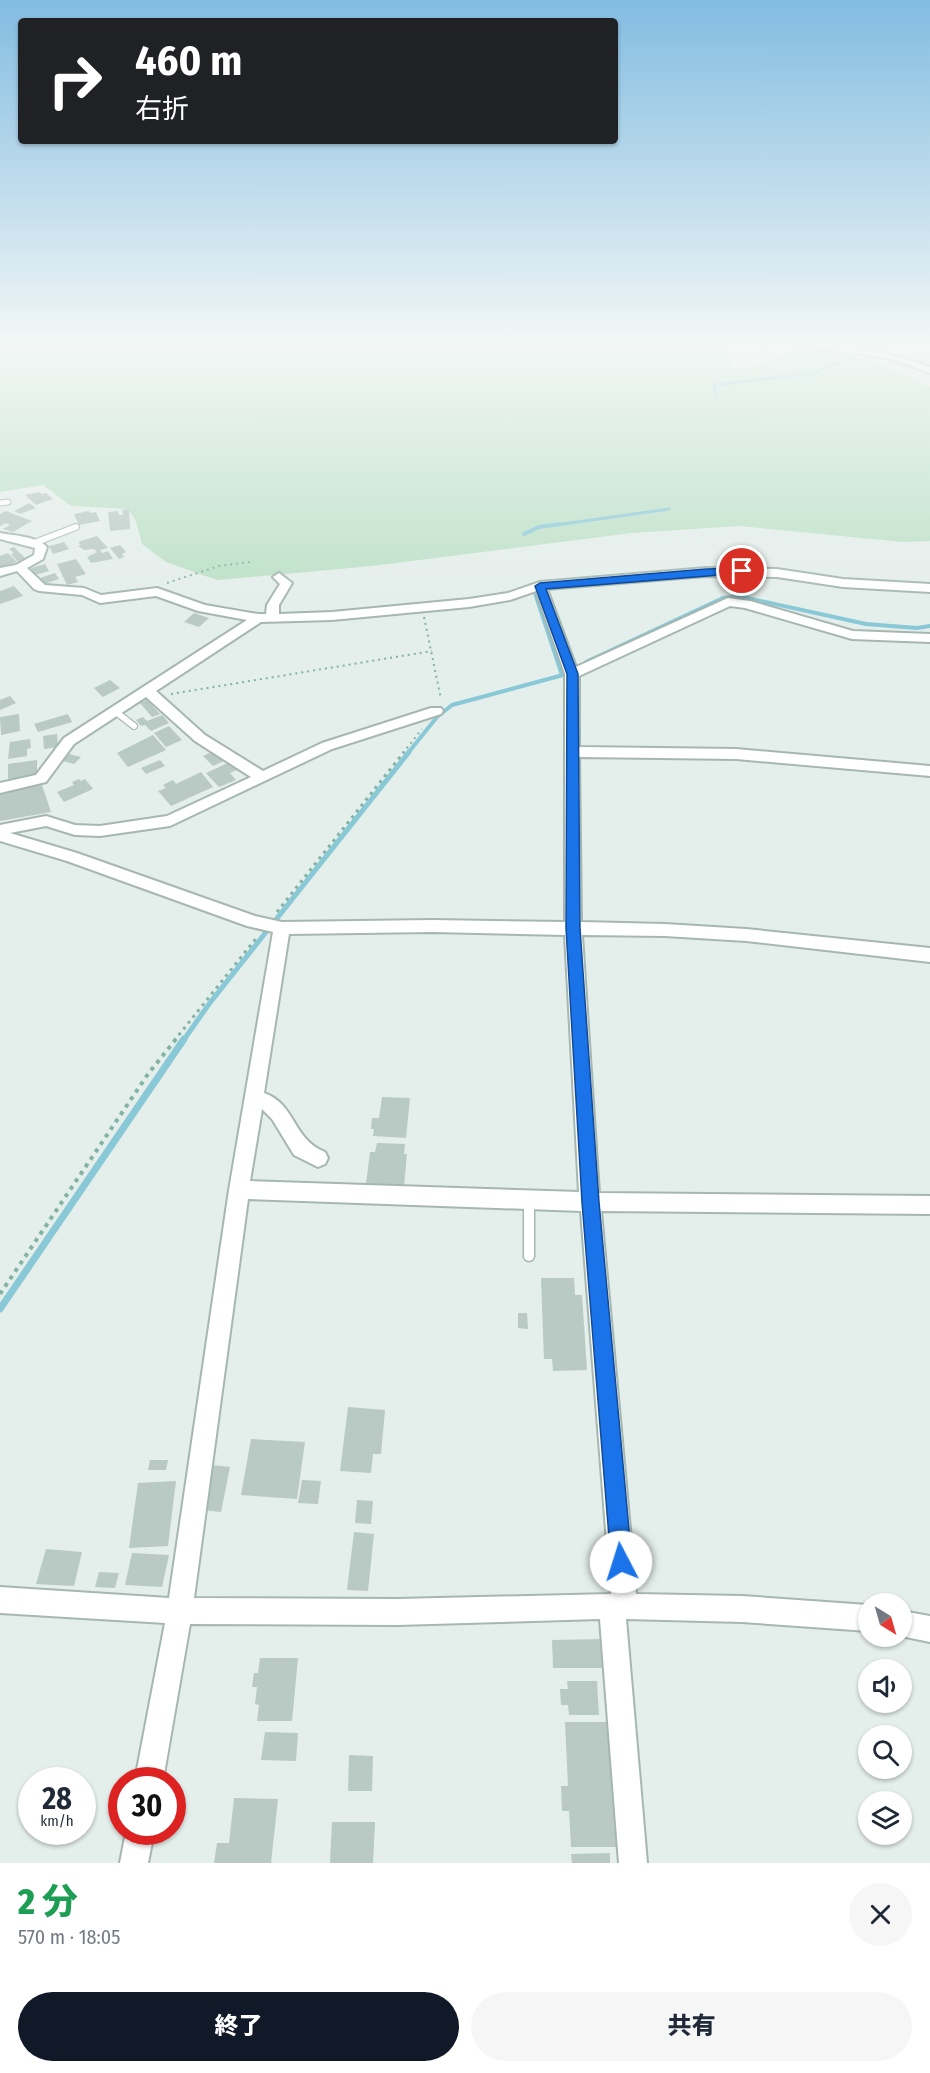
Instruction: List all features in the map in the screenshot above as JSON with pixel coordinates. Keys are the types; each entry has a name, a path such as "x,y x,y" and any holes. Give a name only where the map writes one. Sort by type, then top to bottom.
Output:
{"street":[{"path":"0,572 20,567 39,557 43,550 34,543 3,539"},
{"path":"20,567 38,586 84,592 100,599 157,592 202,608 265,618 332,616 489,600 540,586 742,571 930,590"},
{"path":"0,788 41,779 69,741 116,711 150,693 265,618 286,583 279,577"},
{"path":"540,586 572,674 573,928 619,1606 633,1863"},
{"path":"572,674 728,602 746,604 852,634 930,638"},
{"path":"150,693 200,738 262,777"},
{"path":"0,830 46,821 75,830 100,831 123,830 170,821 352,736 435,711"},
{"path":"573,752 691,756 711,753 736,754 930,771"},
{"path":"0,836 72,857 275,926 573,928 746,934 930,955"},
{"path":"151,1767 180,1611 239,1190 256,1098 275,926"},
{"path":"256,1098 273,1106 299,1149 306,1155 318,1158"},
{"path":"239,1190 591,1202 930,1205"},
{"path":"0,1600 180,1611 397,1612 619,1606 742,1609 858,1616"},
{"path":"912,1626 930,1629"},
{"path":"134,1863 137,1845"}],"lane":[{"path":"0,503 8,502"},
{"path":"34,543 76,527"},
{"path":"116,711 134,726"},
{"path":"529,1200 529,1256"}],"path":[{"path":"157,592 164,584 219,566 251,562"},
{"path":"0,1294 148,1074 275,926 442,704 421,606"},
{"path":"150,693 432,651"}],"green space":[{"path":"0,432 930,432 930,541 903,542 739,526 632,533 372,566 217,580 166,562 142,544 136,521 128,509 71,506 43,485 0,492"}],"building":[{"path":"46,493 53,499 36,505 25,495"},
{"path":"29,503 36,508 20,514 14,511"},
{"path":"129,509 130,529 110,531 108,512 118,511 119,515 123,515 122,510"},
{"path":"6,511 32,521 13,532 3,529 10,525 6,523 0,526 0,514"},
{"path":"89,511 90,513 96,512 100,521 79,525 74,514"},
{"path":"97,536 108,548 100,550 102,553 108,551 113,559 91,563 87,557 97,552 94,549 84,550 78,546 81,545 78,542"},
{"path":"64,542 69,549 53,554 49,546"},
{"path":"120,545 126,552 122,554 124,557 119,559 110,548"},
{"path":"14,547 26,559 18,562 11,554 14,553 9,549"},
{"path":"8,553 17,562 0,568 0,556"},
{"path":"76,559 86,574 75,577 78,582 67,585 57,564"},
{"path":"45,564 49,571 35,575 31,568"},
{"path":"55,573 59,579 44,584 40,578"},
{"path":"14,586 23,596 0,604 0,591"},
{"path":"194,613 209,618 199,627 184,622"},
{"path":"110,680 120,688 103,697 94,688"},
{"path":"10,696 16,703 0,710 0,700"},
{"path":"147,700 160,714 152,717 140,703"},
{"path":"19,714 20,731 1,735 0,717"},
{"path":"68,714 72,722 38,732 34,724"},
{"path":"162,715 169,723 151,731 145,725 141,726 136,720 143,717 147,721"},
{"path":"169,726 182,740 166,747 154,733"},
{"path":"57,734 58,747 44,749 43,736"},
{"path":"153,735 166,750 128,767 117,753"},
{"path":"30,739 31,748 27,749 27,756 8,759 10,742"},
{"path":"216,750 226,760 213,766 203,756"},
{"path":"69,754 81,757 74,764 63,761"},
{"path":"37,760 37,774 8,779 8,764"},
{"path":"160,760 165,766 146,774 141,768"},
{"path":"230,762 237,770 230,773 236,780 219,787 206,773"},
{"path":"201,772 213,787 171,806 158,791 166,788 163,785 173,780 176,784"},
{"path":"79,779 81,781 85,779 93,789 64,802 57,792 74,785 72,782"},
{"path":"42,785 51,812 0,821 0,793"},
{"path":"382,1097 410,1098 406,1138 373,1136 372,1118 379,1118"},
{"path":"377,1143 405,1144 404,1154 407,1154 404,1186 366,1184 370,1152 375,1152"},
{"path":"541,1278 574,1278 575,1295 582,1295 587,1370 553,1371 552,1359 544,1359"},
{"path":"518,1313 527,1313 528,1329 518,1328"},
{"path":"348,1407 385,1410 381,1454 373,1454 371,1473 340,1471"},
{"path":"251,1439 305,1442 297,1499 241,1495"},
{"path":"150,1460 168,1460 166,1470 148,1470"},
{"path":"212,1465 230,1467 221,1512 202,1510"},
{"path":"302,1480 321,1481 318,1504 298,1503"},
{"path":"176,1481 168,1546 129,1548 138,1483"},
{"path":"357,1500 373,1501 371,1524 355,1523"},
{"path":"354,1532 374,1534 368,1591 347,1590"},
{"path":"46,1549 82,1552 74,1586 36,1584"},
{"path":"132,1553 169,1555 162,1587 125,1585"},
{"path":"99,1572 119,1573 115,1588 95,1587"},
{"path":"602,1639 603,1668 553,1668 552,1640"},
{"path":"260,1658 298,1658 292,1721 257,1721 259,1705 255,1704 257,1687 252,1687 254,1673 258,1673"},
{"path":"567,1681 597,1681 599,1715 569,1715 568,1705 561,1705 560,1689 568,1689"},
{"path":"565,1722 608,1722 617,1847 571,1847 569,1811 562,1811 561,1786 568,1786"},
{"path":"265,1732 298,1733 296,1761 261,1760"},
{"path":"349,1755 373,1756 372,1791 348,1791"},
{"path":"234,1798 278,1799 271,1863 214,1863 217,1843 229,1843"},
{"path":"332,1822 375,1822 373,1863 330,1863"},
{"path":"610,1853 610,1863 572,1863 571,1854"}],"waterway":[{"path":"549,526 669,509"},
{"path":"524,534 539,527 560,524"},
{"path":"535,593 562,675"},
{"path":"586,662 723,598 738,596 866,624 917,628 930,626"},
{"path":"408,753 437,717 452,705 563,675"},
{"path":"183,1041 209,1004 409,752"},
{"path":"0,1309 184,1039"}],"route":[{"path":"621,1562 591,1202 573,928 572,674 540,586 742,571"}]}
